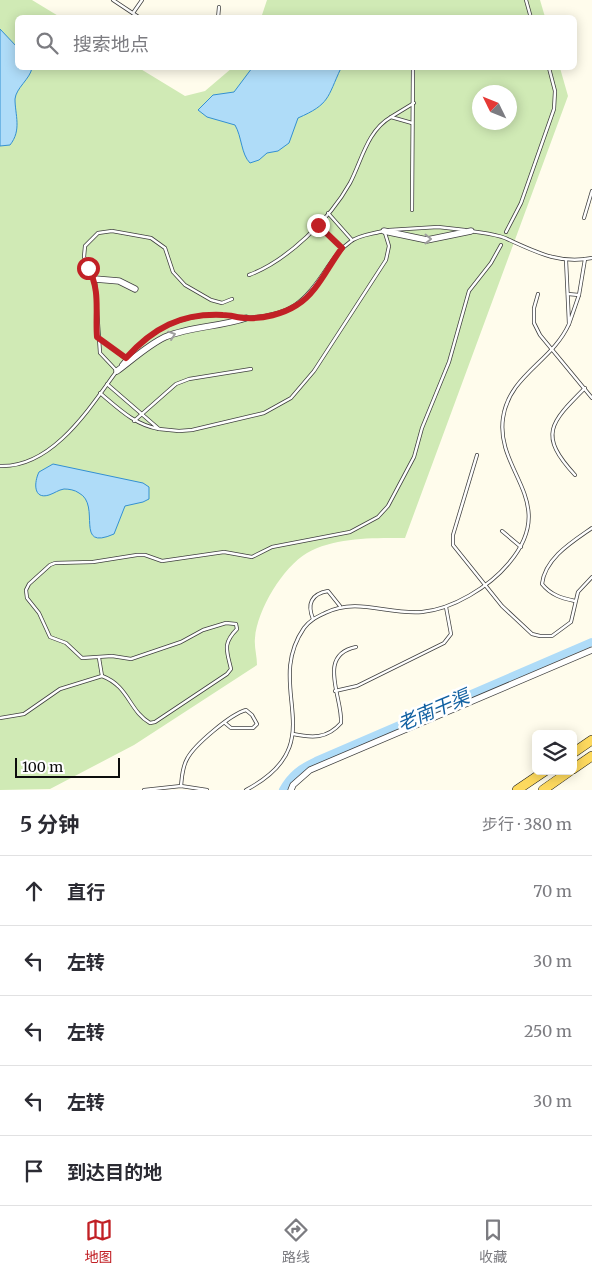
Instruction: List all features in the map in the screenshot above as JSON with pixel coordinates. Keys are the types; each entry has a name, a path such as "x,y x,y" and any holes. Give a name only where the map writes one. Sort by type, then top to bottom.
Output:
{"main road":[{"path":"577,750 592,740"},
{"path":"577,766 592,756"},
{"path":"517,790 539,775"},
{"path":"543,790 565,775"}],"street":[{"path":"384,231 427,240 471,231"},
{"path":"95,279 119,280 135,289"},
{"path":"117,371 164,338 183,331 227,324 246,318"},
{"path":"291,790 294,784 310,770 592,650"}],"lane":[{"path":"114,0 136,15"},
{"path":"133,13 142,0"},
{"path":"526,0 530,15"},
{"path":"218,15 219,8"},
{"path":"412,210 413,70"},
{"path":"506,232 521,203 554,109 555,91 550,70"},
{"path":"249,276 263,270 286,254 318,225 348,186 363,156 370,136 380,123 402,108 414,103"},
{"path":"391,117 412,123"},
{"path":"584,218 592,190"},
{"path":"328,213 352,240"},
{"path":"318,225 342,248"},
{"path":"0,466 16,466 31,460 52,447 70,430 139,343 157,329 177,321 203,315 246,318 266,317 297,305 307,297 342,248 352,240 406,227 438,227 505,238 539,254 566,260 592,258"},
{"path":"117,371 100,353 97,337 95,279 84,257 85,246 98,233 112,231 158,241 165,248 177,278 185,285 212,300 222,303 232,299"},
{"path":"100,394 134,421 145,426 179,432 264,413 292,398 314,371 386,260 389,246 384,231"},
{"path":"0,718 24,714 60,689 102,676 120,685 146,721 150,723 161,720 230,672 226,647 227,640 238,626 233,623 226,623 131,658 112,656 82,658 66,643 50,637 39,613 27,598 26,590 29,584 50,565 55,563 93,562 137,555 145,555 162,561 224,552 252,557 272,547 350,532 378,516 388,506 414,457 422,428 449,362 469,290 491,263 501,245"},
{"path":"246,790 272,774 290,749 293,734 290,672 296,646 304,628 313,619 340,606 360,605 398,612 422,612 446,607 486,585 508,565 521,547 529,518 520,478 503,437 503,419 506,402 514,387 554,349 570,324 579,295 586,259"},
{"path":"566,260 570,324"},
{"path":"538,294 534,308 534,323 540,335 554,349 592,398"},
{"path":"568,294 579,295"},
{"path":"97,337 126,358"},
{"path":"134,421 164,392 176,384 189,379 251,368"},
{"path":"107,384 144,413 159,429"},
{"path":"575,475 560,459 552,446 552,430 558,416 585,388"},
{"path":"478,454 452,535 453,545 518,623 532,634 552,636 571,622 578,592 592,577"},
{"path":"575,601 560,598 549,592 542,584 543,574 551,562 592,528"},
{"path":"502,531 521,547"},
{"path":"313,619 309,608 311,600 318,593 328,591 340,606"},
{"path":"335,691 357,686 444,643 451,634 446,607"},
{"path":"293,734 312,738 324,736 335,731 341,723 342,715 335,691 335,662 340,654 348,648 356,647"},
{"path":"99,658 102,676"},
{"path":"181,786 187,758 196,748 225,723 237,713 246,710 252,715 257,724 253,728 231,728 225,723"},
{"path":"144,790 181,786 206,790"}],"green space":[{"path":"0,0 32,0 57,15 15,15 15,70 142,70 185,96 205,91 230,70 561,70 568,96 405,538 342,541 307,553 289,568 266,602 255,638 257,665 134,745 50,789 0,790"},
{"path":"267,0 540,0 544,15 262,15"}],"water":[{"path":"0,29 15,45 15,70 32,70 16,95 17,128 14,139 10,145 0,146"},
{"path":"250,70 340,70 330,93 322,104 298,118 289,143 278,151 267,153 259,160 250,163 245,155 235,125 207,117 198,110 213,95 234,92"},
{"path":"53,464 143,483 149,487 149,499 125,506 114,534 102,538 94,537 91,532 88,507 85,499 79,493 64,489 44,496 37,493 36,481 39,472"}],"waterway":[{"name":"老南干渠","path":"283,790 297,772 316,761 592,642"}],"route":[{"path":"88,268 95,279 97,337 126,358 139,343 157,329 177,321 203,315 246,318 266,317 297,305 307,297 342,248 318,225"}]}
